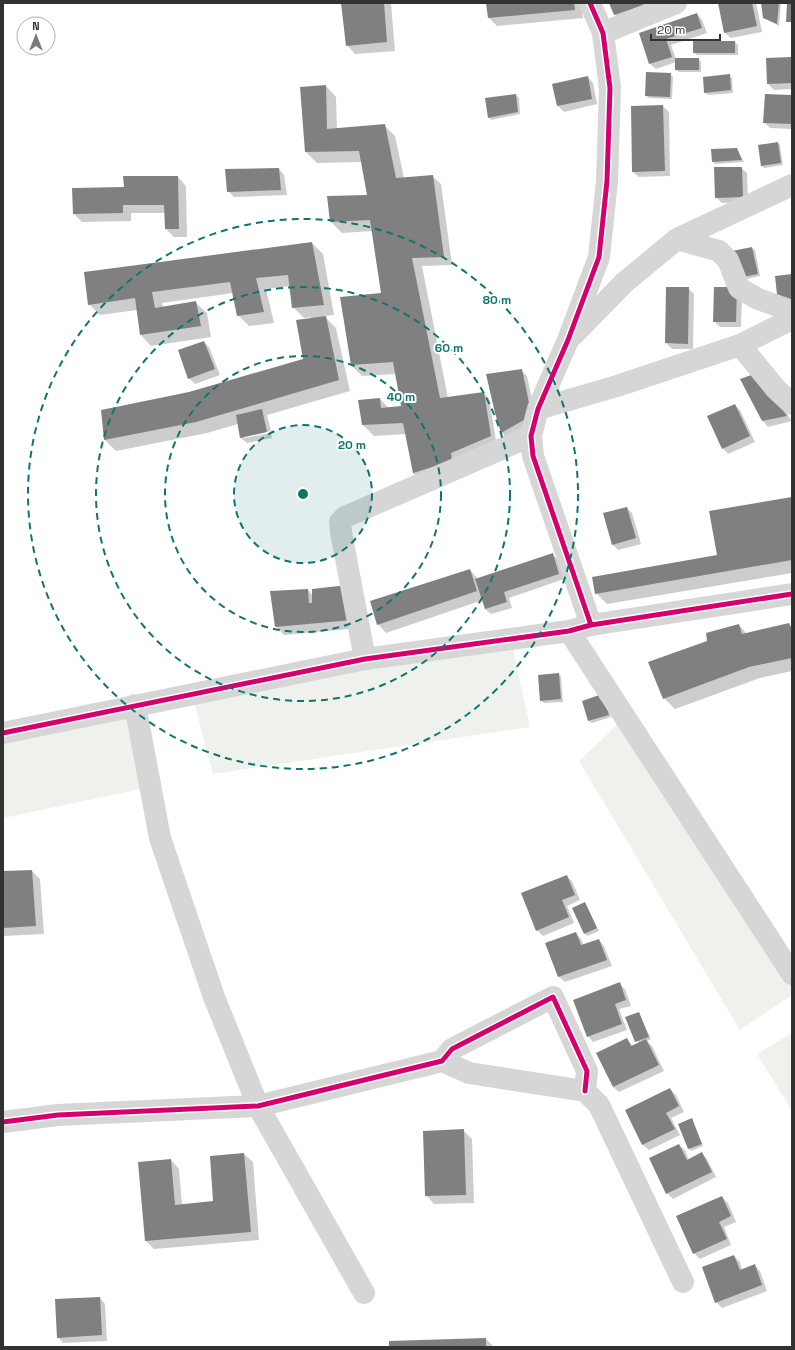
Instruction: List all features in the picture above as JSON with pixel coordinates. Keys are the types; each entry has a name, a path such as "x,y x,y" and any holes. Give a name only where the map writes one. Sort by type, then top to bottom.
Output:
{"street":[{"path":"590,3 603,33 610,88 607,181 599,257 568,340 538,409 531,436 533,456 591,625"},
{"path":"603,33 676,3"},
{"path":"568,340 625,282 677,239 792,185"},
{"path":"677,239 719,251 728,260 739,288 758,299 792,311"},
{"path":"538,409 617,386 740,345 792,319"},
{"path":"740,345 776,389 792,404"},
{"path":"366,660 340,522 345,517 531,436"},
{"path":"3,733 135,705 366,660 569,630 591,625 792,594"},
{"path":"569,630 792,974"},
{"path":"135,705 160,838 214,997 258,1106 364,1293"},
{"path":"3,1122 58,1115 258,1106 442,1061 452,1049 553,997 587,1071 585,1091"},
{"path":"442,1061 468,1073 585,1091 599,1105 683,1282"}],"shaded area":[{"path":"511,639 530,727 213,774 192,694"},
{"path":"135,705 151,787 3,818 3,733"},
{"path":"625,717 792,974 792,995 740,1030 579,761"},
{"path":"792,1033 792,1111 757,1054"}],"building":[{"path":"341,3 384,3 387,42 346,46"},
{"path":"486,3 574,3 575,10 488,18"},
{"path":"609,3 650,3 614,15"},
{"path":"718,3 752,3 757,26 724,33"},
{"path":"761,3 779,3 777,24 763,18"},
{"path":"787,3 792,3 792,22 786,22"},
{"path":"697,13 702,28 666,39 672,57 649,64 639,33"},
{"path":"693,41 735,41 735,53 693,53"},
{"path":"792,57 792,83 767,84 766,58"},
{"path":"675,58 699,58 699,70 675,70"},
{"path":"646,72 671,73 670,97 645,96"},
{"path":"730,74 731,90 704,93 703,77"},
{"path":"588,76 592,99 557,106 552,84"},
{"path":"326,85 327,129 385,124 396,178 433,175 444,257 412,258 440,398 484,392 491,436 451,453 452,461 413,473 403,423 362,425 358,400 380,398 381,408 401,406 393,362 351,365 340,297 381,293 370,220 330,222 327,196 367,195 359,151 305,152 300,87"},
{"path":"516,94 518,112 488,118 485,98"},
{"path":"765,94 792,95 792,124 763,123"},
{"path":"663,105 665,171 632,172 631,106"},
{"path":"778,142 781,163 761,166 758,145"},
{"path":"737,148 742,160 712,162 711,149"},
{"path":"714,167 742,167 743,197 715,198"},
{"path":"279,168 281,190 227,192 225,169"},
{"path":"123,176 178,176 179,229 165,229 164,205 123,205 123,213 73,214 72,188 124,187"},
{"path":"312,242 324,305 292,308 288,275 256,278 264,312 237,316 230,282 152,292 155,308 196,301 201,326 140,335 135,298 88,305 84,272"},
{"path":"752,247 758,274 738,278 732,251"},
{"path":"792,274 792,303 778,304 775,276"},
{"path":"666,287 689,287 688,344 665,343"},
{"path":"714,287 737,287 736,322 713,322"},
{"path":"326,316 339,380 196,422 104,440 101,410 189,392 303,359 296,320"},
{"path":"204,341 215,369 188,379 178,350"},
{"path":"522,369 529,403 524,420 501,433 486,374"},
{"path":"757,373 787,416 762,421 740,379"},
{"path":"735,404 750,436 722,449 707,416"},
{"path":"262,409 267,432 240,438 236,415"},
{"path":"792,497 792,560 595,594 592,577 717,555 709,511"},
{"path":"627,507 636,538 612,545 603,513"},
{"path":"553,553 559,574 504,592 507,602 485,609 475,579"},
{"path":"470,569 477,591 377,625 370,601"},
{"path":"348,585 352,620 275,627 270,591 308,589 309,603 312,603 312,589"},
{"path":"789,623 792,630 792,658 749,667 663,699 648,662 707,641 706,633 739,624 742,634"},
{"path":"559,673 561,699 540,701 538,675"},
{"path":"602,694 609,715 588,721 582,701"},
{"path":"32,870 36,926 3,928 3,871"},
{"path":"567,875 575,895 562,900 569,917 536,931 521,893"},
{"path":"585,902 597,928 584,934 572,908"},
{"path":"576,932 581,945 599,939 607,960 558,977 545,943"},
{"path":"620,982 626,1000 615,1004 622,1024 587,1037 573,1000"},
{"path":"639,1012 649,1037 635,1042 625,1017"},
{"path":"627,1038 631,1046 646,1039 659,1065 613,1087 596,1053"},
{"path":"670,1088 679,1106 666,1113 675,1129 642,1145 625,1110"},
{"path":"692,1118 702,1144 688,1149 678,1124"},
{"path":"464,1129 466,1195 425,1196 423,1131"},
{"path":"679,1144 687,1160 702,1152 712,1172 666,1194 649,1158"},
{"path":"244,1153 251,1232 145,1241 138,1162 171,1159 175,1205 213,1201 210,1156"},
{"path":"722,1196 731,1216 719,1222 727,1239 693,1254 676,1216"},
{"path":"734,1255 740,1270 755,1264 762,1285 715,1303 702,1267"},
{"path":"100,1297 102,1335 57,1338 55,1299"},
{"path":"486,1338 486,1347 389,1347 389,1341"}],"cycle path":[{"path":"590,3 603,33 610,88 607,181 599,257 568,340 538,409 531,436 533,456 591,625"},
{"path":"3,733 365,659 569,631 591,625 792,594"},
{"path":"3,1122 58,1115 258,1106 442,1061 452,1049 553,997 587,1071 585,1091"}]}
